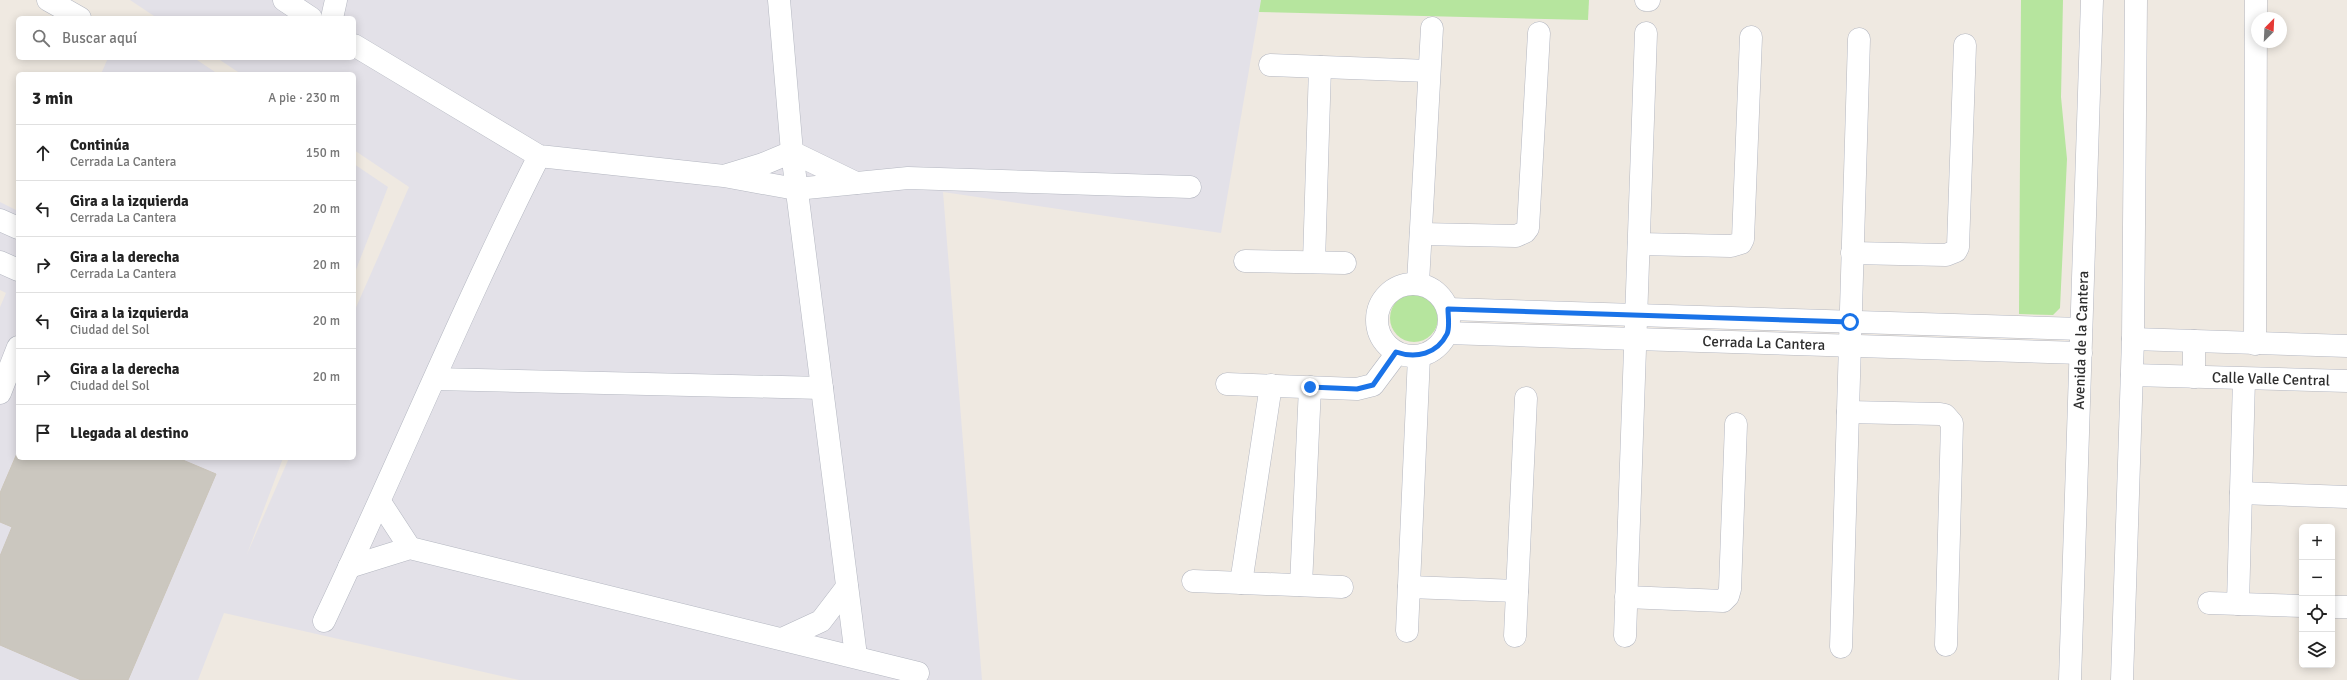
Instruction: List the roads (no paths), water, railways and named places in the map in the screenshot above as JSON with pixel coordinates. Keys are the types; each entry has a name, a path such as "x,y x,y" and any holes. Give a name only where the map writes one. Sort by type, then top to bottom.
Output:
{"street":[{"path":"48,0 76,16"},
{"path":"284,0 308,16"},
{"path":"332,16 336,0"},
{"path":"779,0 796,189 856,656"},
{"name":"Avenida de la Cantera","path":"2070,680 2092,0"},
{"path":"2122,680 2133,339 2136,0"},
{"path":"2255,344 2256,0"},
{"path":"1418,283 1432,28"},
{"path":"1421,234 1516,236 1525,232 1528,228 1539,33"},
{"path":"1625,636 1646,33"},
{"path":"1639,244 1731,246 1741,243 1743,239 1751,37"},
{"path":"1841,647 1859,39"},
{"path":"1852,253 1946,255 1956,251 1958,247 1965,45"},
{"path":"356,46 538,156 724,176 796,189 908,178 1190,186"},
{"path":"1270,65 1429,71"},
{"path":"1314,262 1320,67"},
{"path":"724,176 763,164 792,152 856,183"},
{"path":"324,621 380,502 503,226 538,156"},
{"path":"0,220 16,227"},
{"path":"1245,261 1345,263"},
{"path":"0,262 16,269"},
{"path":"1418,283 1437,292 1448,309 1447,333 1436,348 1419,356 1406,356 1396,352 1383,342 1376,326 1378,308 1386,294 1401,285 1418,283"},
{"name":"Cerrada La Cantera","path":"1448,309 2081,329"},
{"name":"Cerrada La Cantera","path":"1447,333 2081,353"},
{"path":"2133,339 2347,346"},
{"name":"Calle Valle Central","path":"2194,341 2194,377"},
{"path":"0,394 16,352"},
{"path":"1227,384 1357,389 1373,385 1396,352"},
{"path":"1407,631 1419,356"},
{"name":"Calle Valle Central","path":"2132,375 2347,381"},
{"path":"435,379 822,388"},
{"path":"2238,604 2244,379"},
{"path":"1241,583 1271,385"},
{"path":"1301,585 1310,387"},
{"path":"1515,636 1526,398"},
{"path":"1848,412 1940,414 1945,415 1952,423 1946,645"},
{"path":"1626,597 1723,601 1728,596 1730,589 1736,424"},
{"path":"2241,493 2347,497"},
{"path":"380,502 410,548"},
{"path":"349,568 410,548 856,656 918,673"},
{"path":"1193,581 1342,587"},
{"path":"1409,586 1517,591"},
{"path":"782,638 821,621 847,587"},
{"path":"2208,603 2299,606"},
{"path":"2335,607 2347,607"}]}
